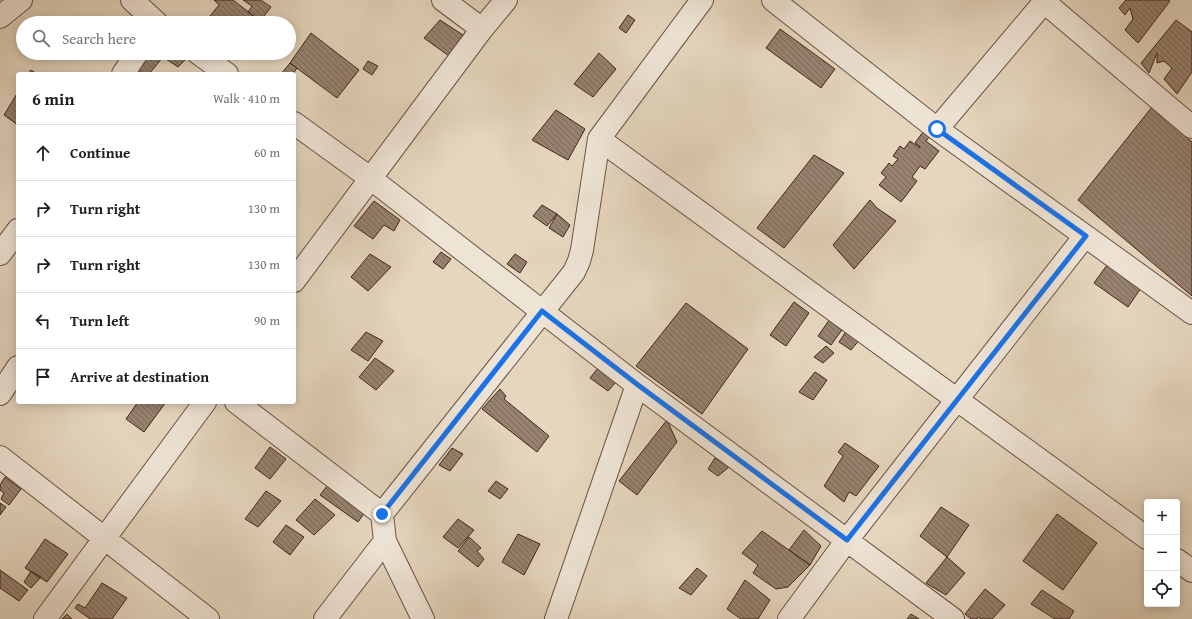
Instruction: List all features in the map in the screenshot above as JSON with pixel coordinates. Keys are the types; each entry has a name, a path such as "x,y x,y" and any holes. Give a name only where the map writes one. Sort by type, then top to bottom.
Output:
{"street":[{"path":"0,17 21,0"},
{"path":"132,0 149,16"},
{"path":"443,0 482,29"},
{"path":"296,279 482,29 506,0"},
{"path":"423,619 384,541 382,514 574,272 580,261 599,139 702,0"},
{"path":"773,0 937,129 1192,313"},
{"path":"937,129 1044,1 1192,127"},
{"path":"124,72 132,60"},
{"path":"208,60 224,72"},
{"path":"296,124 370,178 638,385 953,619"},
{"path":"599,139 1144,536"},
{"path":"0,254 16,234"},
{"path":"789,619 847,540 1086,236"},
{"path":"0,394 16,369"},
{"path":"556,619 638,385"},
{"path":"45,619 204,404"},
{"path":"239,404 382,514"},
{"path":"0,457 208,619"},
{"path":"325,619 384,541"},
{"path":"1180,562 1192,571"}],"building":[{"path":"214,0 233,0 254,16 210,16 219,5"},
{"path":"243,0 261,0 271,7 264,16 253,16 248,12 252,6"},
{"path":"1126,0 1170,1 1138,43 1125,30 1133,19 1130,8 1125,15 1119,8"},
{"path":"628,15 635,20 626,33 619,28"},
{"path":"440,20 463,35 449,56 424,38"},
{"path":"1176,20 1192,32 1192,72 1177,94 1164,79 1172,68 1164,61 1157,63 1157,53 1149,73 1141,63"},
{"path":"780,29 835,69 821,88 766,48"},
{"path":"311,33 359,70 337,98 290,63 292,60 296,60 296,54"},
{"path":"599,53 616,69 593,97 574,84"},
{"path":"143,60 161,60 151,72 141,72 137,69"},
{"path":"168,60 185,60 178,67"},
{"path":"368,61 378,66 372,75 363,69"},
{"path":"290,63 297,68 294,72 283,72"},
{"path":"16,95 16,124 4,115"},
{"path":"1152,107 1192,142 1192,296 1078,200"},
{"path":"556,110 585,129 568,160 532,140"},
{"path":"923,132 929,137 926,141 939,151 925,169 920,166 912,177 917,181 901,202 879,185 886,177 881,173 889,163 892,166 898,159 893,156 900,146 904,149 910,141 920,148 915,143"},
{"path":"814,155 844,173 784,248 757,228"},
{"path":"870,200 877,208 896,221 854,269 833,245"},
{"path":"374,201 400,220 394,231 384,225 373,239 354,226"},
{"path":"542,205 557,214 547,226 533,216"},
{"path":"557,214 570,225 563,237 549,228"},
{"path":"441,252 451,259 443,269 433,262"},
{"path":"370,254 391,267 368,291 351,277"},
{"path":"515,254 527,262 520,273 507,264"},
{"path":"1107,265 1141,288 1128,307 1094,283"},
{"path":"794,302 809,313 786,346 770,335"},
{"path":"686,303 748,349 702,414 636,366"},
{"path":"830,319 844,327 831,345 818,336"},
{"path":"847,330 860,339 851,350 839,342"},
{"path":"366,332 383,341 368,361 351,350"},
{"path":"826,346 834,353 823,363 814,357"},
{"path":"375,358 394,371 376,390 359,377"},
{"path":"598,368 616,382 608,391 590,378"},
{"path":"815,372 827,380 813,400 799,392"},
{"path":"500,389 506,396 504,399 549,436 537,452 482,409"},
{"path":"137,404 165,404 144,432 126,419"},
{"path":"667,420 677,442 637,495 619,481"},
{"path":"845,443 879,466 856,496 849,492 844,502 824,486 843,456 838,452"},
{"path":"270,447 286,459 270,479 255,468"},
{"path":"452,448 463,454 450,471 439,465"},
{"path":"715,458 729,467 718,476 708,469"},
{"path":"5,477 21,489 9,505 1,499 4,493 0,490 0,485"},
{"path":"496,481 508,489 500,499 488,491"},
{"path":"327,486 365,512 358,522 320,495"},
{"path":"266,491 281,501 258,527 245,519"},
{"path":"315,499 335,515 314,535 296,520"},
{"path":"0,503 6,507 0,515"},
{"path":"941,507 969,525 947,557 920,536"},
{"path":"1057,514 1097,543 1063,590 1023,561"},
{"path":"458,519 474,530 458,548 443,537"},
{"path":"286,525 304,537 290,555 273,542"},
{"path":"804,530 821,546 810,565 789,550"},
{"path":"762,531 810,565 788,587 776,589 753,573 758,565 742,553"},
{"path":"518,534 540,544 524,575 502,562"},
{"path":"469,537 481,548 477,551 484,559 478,567 458,551"},
{"path":"45,539 68,554 47,582 25,568"},
{"path":"947,557 965,573 946,595 926,583"},
{"path":"697,568 707,576 691,595 679,588"},
{"path":"0,570 28,590 19,601 0,588"},
{"path":"31,571 41,577 31,588 24,582"},
{"path":"745,580 770,600 758,619 741,619 727,609"},
{"path":"102,583 127,598 112,619 90,619 75,608 78,604 85,608"},
{"path":"985,589 1005,605 992,619 982,619 978,617 977,619 971,619 965,614"},
{"path":"1042,590 1074,611 1069,619 1055,619 1031,604"},
{"path":"67,614 72,619 62,619"},
{"path":"911,614 919,619 907,619"}],"route":[{"path":"382,514 542,311 638,385 847,540 1086,236 937,129"}]}
